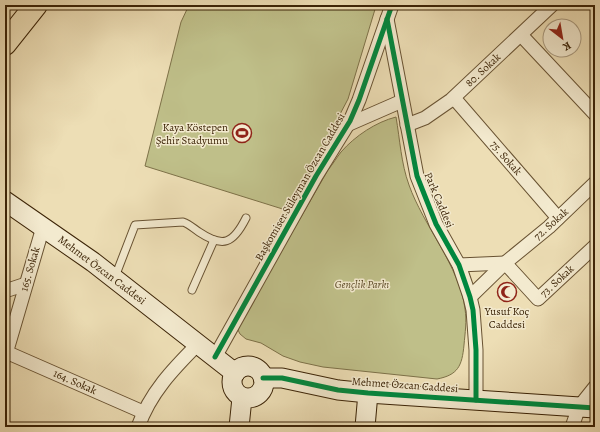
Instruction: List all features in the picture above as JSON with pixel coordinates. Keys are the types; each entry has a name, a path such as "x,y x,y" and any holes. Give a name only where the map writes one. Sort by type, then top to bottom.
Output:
{"highway":[{"path":"5,44 36,5"}],"street":[{"path":"387,19 392,5"},
{"path":"387,19 402,5"},
{"name":"80. Sokak","path":"406,125 425,118 454,98 552,5"},
{"name":"Park Caddesi","path":"387,19 406,125 419,183 436,224 458,265 470,297 473,310 476,350 476,400"},
{"name":"Başkomiser Süleyman Özcan Caddesi","path":"215,357 316,176 347,125 359,100 387,19"},
{"path":"521,35 595,114"},
{"name":"75. Sokak","path":"454,98 558,218"},
{"name":"Başkomiser Süleyman Özcan Caddesi","path":"347,125 402,101"},
{"name":"72. Sokak","path":"470,297 505,263 558,218 595,183"},
{"name":"Mehmet Özcan Caddesi","path":"5,201 114,278 235,373"},
{"name":"165. Sokak","path":"6,354 43,227"},
{"name":"73. Sokak","path":"505,263 538,299 595,246"},
{"path":"458,265 505,263"},
{"path":"5,290 26,284"},
{"path":"138,427 143,412 162,382 198,344"},
{"name":"164. Sokak","path":"6,354 143,412"},
{"path":"242,367 252,367 260,372 263,378 264,387 258,395 253,398 242,398 237,395 232,385 232,380 235,373 242,367"},
{"name":"Mehmet Özcan Caddesi","path":"263,378 282,378 338,390 368,393 587,407"},
{"path":"572,427 587,407 595,387"},
{"path":"366,427 368,393"},
{"path":"239,427 242,398"}],"lane":[{"path":"114,278 135,224 188,223 209,238 219,242 227,241 236,235 246,218"},
{"path":"192,290 214,240"}],"green space":[{"name":"Kaya Köstepen Şehir Stadyumu","path":"189,5 376,6 348,99 289,211 145,166 181,22"},
{"name":"Gençlik Parkı","path":"396,117 402,160 409,185 415,200 449,262 462,293 466,314 466,327 462,359 458,368 450,375 437,379 323,367 300,362 283,356 261,343 246,339 238,330 241,321 328,170 341,152 359,135 381,122"}],"cycle path":[{"path":"215,357 316,176 350,121 359,100 392,5"},
{"path":"387,19 417,176 436,224 459,265 470,297 473,310 476,350 476,400"},
{"path":"263,378 282,378 338,390 368,393 595,408"}],"place":[{"name":"Kaya Köstepen Şehir Stadyumu","path":"242,133"},
{"name":"Yusuf Koç Caddesi","path":"507,292"}]}
